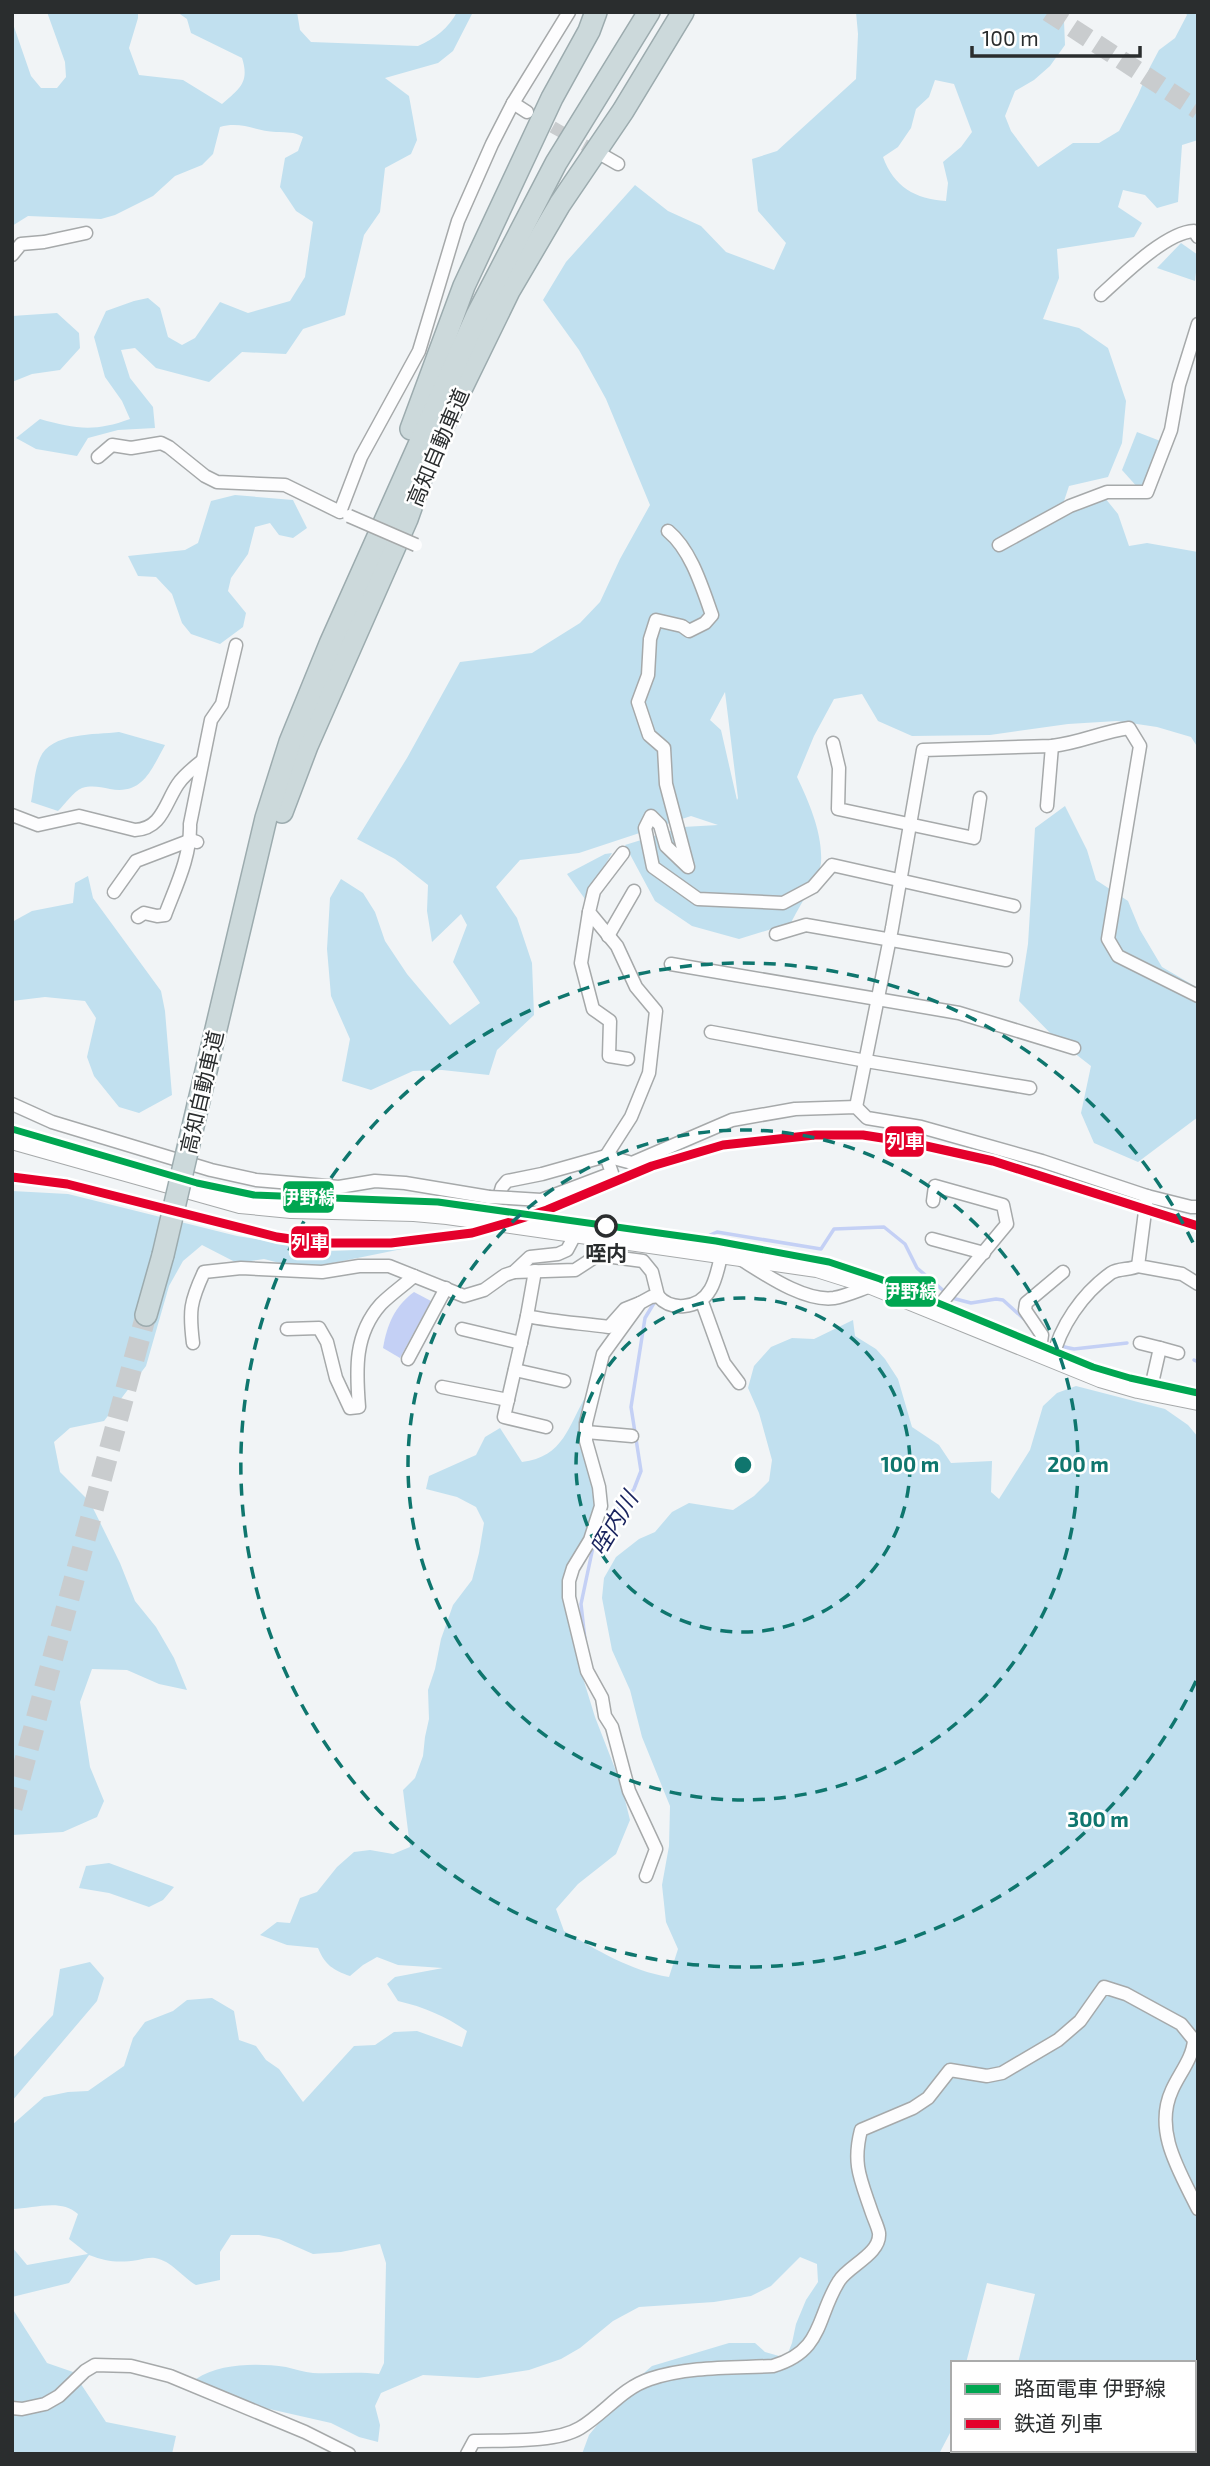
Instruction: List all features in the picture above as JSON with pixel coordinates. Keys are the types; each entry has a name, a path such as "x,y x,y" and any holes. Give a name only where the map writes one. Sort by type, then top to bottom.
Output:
{"highway":[{"path":"347,602 464,286 552,98 596,12"},
{"name":"高知自動車道","path":"146,1315 163,1255 266,818 290,742 347,602 477,315 556,163 649,12"},
{"name":"高知自動車道","path":"245,909 307,746 407,519 430,451 461,386 509,290 560,204 623,111 683,12"},
{"path":"668,38 688,12"}],"main road":[{"path":"12,1140 240,1205 291,1210 414,1213 817,1269 871,1286 943,1301 1048,1347 1100,1379 1198,1402"}],"street":[{"path":"344,514 361,457 419,351 458,221 513,103 569,12"},
{"path":"513,103 527,112"},
{"path":"604,156 618,164"},
{"path":"1101,295 1143,257 1184,232 1194,231 1198,237"},
{"path":"12,255 21,244 86,233"},
{"path":"999,545 1070,506 1107,492 1147,492 1171,430 1179,385 1198,324"},
{"path":"99,457 112,445 131,448 161,443 217,482 285,485 416,545"},
{"path":"668,531 676,538 701,582 712,615 705,623 689,631 682,626 656,620 650,639 648,675 638,702 649,735 664,748 666,784 688,867 666,846 660,825 650,816 645,828 653,867 698,899 783,903 813,887 832,865 1014,906"},
{"path":"138,917 144,913 165,915 194,841 190,824 202,761 211,720 222,704 236,645"},
{"path":"856,1107 923,750 1071,744 1103,731 1129,728 1140,746 1108,939 1118,956 1198,996"},
{"path":"833,743 839,768 838,809 974,838 980,798"},
{"path":"1047,806 1052,746"},
{"path":"12,815 38,825 79,816 135,831 144,830 162,815 178,785 202,761"},
{"path":"114,892 136,861 194,841"},
{"path":"623,853 594,891 581,963 593,1009 610,1021 609,1056 628,1059"},
{"path":"608,936 634,891"},
{"path":"589,912 617,946 636,987 656,1011 649,1073 631,1117 606,1156"},
{"path":"776,934 806,925 1006,960"},
{"path":"671,964 959,1013 1074,1048"},
{"path":"711,1032 1030,1088"},
{"path":"12,1104 52,1122 211,1170 256,1180 339,1187 385,1181 489,1198 541,1200 612,1173 606,1156"},
{"path":"491,1223 502,1187 507,1181 606,1156 632,1163 732,1120 795,1110 856,1107 867,1118 921,1127 1042,1161 1147,1196 1198,1207"},
{"path":"933,1201 935,1186 1003,1205 1007,1224 943,1301"},
{"path":"1138,1266 1147,1196"},
{"path":"514,1272 530,1257 558,1254 567,1250 575,1235"},
{"path":"932,1239 984,1253"},
{"path":"193,1343 189,1312 194,1292 204,1272 241,1268 322,1272 359,1266 389,1266 464,1296 475,1295 514,1272 575,1270 598,1255 643,1261 652,1272 658,1296 662,1301 677,1307 702,1302 729,1257 781,1284 820,1297 833,1298 871,1286"},
{"path":"1063,1272 1026,1303 1025,1310 1048,1347 1086,1296 1115,1271 1138,1266 1182,1274 1198,1284"},
{"path":"535,1271 504,1417 546,1427"},
{"path":"288,1329 319,1328 327,1342 336,1378 350,1408 359,1407 357,1354 365,1328 381,1304 414,1276"},
{"path":"408,1359 446,1289"},
{"path":"527,1316 555,1322 609,1327 625,1309 658,1296"},
{"path":"702,1302 724,1363 739,1383"},
{"path":"640,1303 603,1354 586,1432 588,1455 601,1497 601,1506 590,1540 573,1568 569,1581 570,1607 579,1630 587,1671 602,1698 605,1716 612,1727 629,1791 656,1849 646,1876"},
{"path":"462,1329 521,1343"},
{"path":"1140,1343 1178,1353"},
{"path":"1150,1392 1160,1348"},
{"path":"515,1370 564,1381"},
{"path":"442,1387 508,1400"},
{"path":"586,1432 632,1436"},
{"path":"467,2454 474,2441 545,2437 580,2428 634,2385 649,2379 670,2373 773,2366 797,2356 813,2339 839,2280 877,2246 880,2235 858,2173 856,2150 861,2130 913,2108 928,2098 950,2070 987,2076 1013,2067 1058,2040 1080,2021 1104,1987 1126,1994 1181,2024 1194,2040 1193,2049 1171,2093 1165,2113 1166,2132 1172,2155 1198,2208"},
{"path":"12,2408 22,2409 45,2404 59,2396 85,2371 96,2365 131,2366 170,2376 305,2432 349,2454"}],"shaded area":[{"path":"47,12 138,12 129,48 139,75 183,80 222,104 244,80 242,58 191,33 187,19 177,12 297,12 300,30 311,42 418,46 440,32 457,12 473,12 453,51 438,63 385,78 409,96 417,140 411,154 385,168 380,212 364,235 345,315 303,329 286,354 242,352 209,382 156,368 135,348 121,350 130,378 153,407 155,428 118,430 88,438 77,456 36,449 16,438 40,419 85,428 106,426 130,419 122,401 105,377 94,337 106,311 148,298 160,308 168,337 182,345 195,338 220,302 248,313 290,301 305,277 313,222 296,211 280,187 285,158 298,151 303,137 293,133 228,125 220,127 213,154 202,165 175,176 153,196 115,215 101,219 28,216 12,226 12,21 31,76 41,88 57,88 66,77 65,62"},
{"path":"856,12 1067,12 1064,21 1065,45 1050,66 1015,91 1005,116 1011,131 1038,167 1073,143 1099,143 1119,131 1159,50 1175,38 1187,15 1185,12 1198,12 1198,140 1182,145 1178,202 1157,208 1145,195 1123,190 1118,207 1142,223 1134,237 1057,249 1059,278 1043,319 1079,328 1108,348 1126,401 1122,443 1108,477 1069,486 1062,507 1105,498 1118,514 1129,546 1147,543 1198,552 1198,748 1191,737 1157,727 1117,721 1068,724 990,735 912,736 878,721 862,694 834,699 814,736 797,777 817,830 821,863 791,923 739,939 692,926 655,901 625,845 683,827 718,825 691,816 579,853 520,860 496,887 517,918 532,963 534,1015 497,1050 489,1075 442,1070 413,1071 371,1090 342,1081 350,1039 331,996 327,949 330,898 341,879 363,893 375,912 385,941 407,974 450,1025 480,1003 453,962 467,925 461,914 432,942 427,911 428,885 395,859 357,839 407,758 460,662 532,653 580,623 600,602 650,505 606,399 579,350 543,300 566,262 635,185 668,211 701,226 726,252 774,270 786,243 758,211 752,159 777,151 856,79","holes":["935,80 954,84 972,132 961,147 943,162 948,183 946,201 907,190 893,176 883,157 898,147 911,128 916,109 929,97","725,692 738,798 737,800 721,730 710,720"]},
{"path":"1181,243 1198,255 1195,281 1157,268"},
{"path":"57,313 79,333 80,348 60,370 32,374 12,382 12,316"},
{"path":"1137,432 1163,442 1145,490 1139,489 1122,470"},
{"path":"235,495 293,500 307,528 293,538 279,535 270,523 255,527 248,554 231,578 228,591 246,613 243,627 220,644 191,634 182,623 172,594 156,577 138,576 128,556 185,550 198,543 211,501"},
{"path":"119,732 165,745 145,779 131,788 121,790 82,788 58,811 31,802 36,768 40,758 54,743 75,736"},
{"path":"1065,806 1087,850 1096,880 1128,901 1140,930 1162,967 1198,988 1198,1117 1138,1162 1094,1143 1081,1113 1091,1066 1055,1038 1019,1001 1028,944 1035,828"},
{"path":"612,853 585,899 567,874"},
{"path":"88,876 93,898 161,991 172,1095 139,1113 119,1107 94,1076 87,1057 96,1018 85,1001 45,997 12,1001 12,922 32,911 73,903 75,883"},
{"path":"12,1191 68,1194 237,1236 332,1251 407,1248 303,1269 264,1259 237,1263 202,1245 183,1261 169,1286 146,1366 104,1421 70,1428 54,1442 60,1472 90,1502 135,1601 156,1627 174,1658 187,1690 159,1684 127,1670 92,1669 80,1702 90,1767 104,1801 97,1817 63,1832 12,1835"},
{"path":"414,1292 431,1301 400,1358 383,1348 396,1310"},
{"path":"853,1320 855,1336 876,1349 898,1379 912,1427 939,1445 951,1463 992,1461 991,1492 999,1499 1030,1450 1043,1406 1057,1393 1076,1386 1165,1409 1188,1425 1198,1437 1198,2373 1196,2374 1196,2361 1018,2361 1035,2294 987,2283 967,2361 951,2361 951,2428 939,2454 582,2454 589,2435 630,2385 652,2366 729,2343 755,2343 765,2352 786,2358 806,2300 818,2282 817,2264 800,2257 771,2286 751,2296 714,2302 639,2307 613,2321 580,2348 561,2359 529,2370 478,2378 423,2375 381,2393 375,2406 380,2425 378,2442 359,2437 331,2423 212,2396 196,2379 228,2367 252,2365 286,2367 313,2373 379,2374 384,2363 386,2263 380,2244 341,2252 313,2254 279,2239 259,2235 231,2235 220,2252 220,2280 196,2285 161,2260 151,2258 113,2261 89,2255 69,2283 12,2297 12,2247 27,2265 88,2254 69,2239 78,2214 71,2209 55,2205 12,2209 12,2125 44,2097 88,2091 124,2066 133,2038 145,2022 173,2011 187,2000 212,1998 234,2011 239,2040 256,2046 266,2060 279,2069 303,2102 354,2046 375,2045 394,2032 417,2031 462,2047 467,2031 434,2013 398,2001 387,1984 395,1977 443,1968 398,1965 377,1957 350,1976 330,1966 318,1948 287,1945 260,1935 277,1922 290,1923 300,1898 317,1892 337,1867 354,1852 370,1850 393,1854 410,1847 403,1790 415,1778 423,1756 429,1719 428,1690 441,1639 453,1605 472,1580 484,1523 476,1507 457,1497 426,1489 429,1476 476,1455 485,1437 500,1428 522,1462 547,1454 563,1438 587,1394 580,1423 579,1445 589,1467 599,1504 593,1528 570,1567 576,1637 583,1678 621,1784 630,1820 616,1854 578,1884 556,1909 564,1931 628,1965 669,1977 678,1949 666,1922 662,1885 669,1846 670,1806 642,1737 630,1690 612,1650 602,1598 604,1578 616,1557 639,1539 655,1532 672,1512 689,1503 733,1510 754,1496 769,1481 772,1460 759,1413 748,1388 754,1366 771,1347 792,1338 814,1339"},
{"path":"109,1863 174,1887 163,1900 149,1907 109,1893 79,1888 86,1866"},
{"path":"90,1962 104,1978 97,2001 12,2101 12,2059 53,2015 60,1969"},
{"path":"12,2308 47,2363 73,2372 106,2422 176,2436 172,2454 12,2454"},
{"path":"1158,2452 1165,2454 996,2454"}],"waterway":[{"path":"710,1235 717,1232 821,1249 834,1229 884,1227 905,1244 917,1268 952,1298 971,1303 1003,1300 1024,1319"},
{"name":"咥内川","path":"585,1640 581,1604 593,1547 608,1521 634,1489 641,1471 631,1407 645,1318 654,1303"},
{"path":"1060,1346 1074,1349 1127,1343"},
{"path":"1194,1360 1198,1362"}],"tunnel":[{"path":"1048,12 1198,110"},
{"path":"537,118 600,154"},
{"path":"12,1808 146,1315"}],"tram line":[{"name":"伊野線","path":"12,1129 197,1183 254,1195 438,1202 716,1241 829,1262 880,1279 1093,1367 1198,1393"}],"rail line":[{"name":"列車","path":"12,1177 67,1184 277,1237 318,1243 391,1243 472,1233 510,1222 547,1210 652,1166 723,1145 815,1135 863,1135 993,1161 1198,1226"}],"place":[{"name":"咥内","path":"606,1226"}]}
